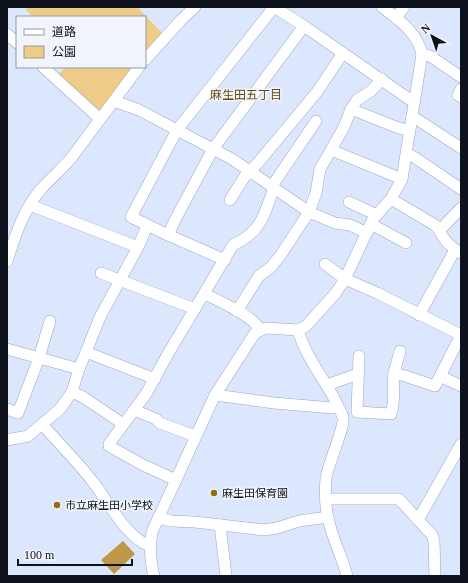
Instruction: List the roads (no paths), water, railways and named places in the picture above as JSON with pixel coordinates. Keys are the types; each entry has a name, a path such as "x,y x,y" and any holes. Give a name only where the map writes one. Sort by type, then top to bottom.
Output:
{"street":[{"path":"146,59 181,20 195,7"},
{"path":"225,260 130,217 177,130 274,7 382,79 409,99 414,100"},
{"path":"154,576 150,560 152,532 215,395 255,333 266,328 298,330 306,326 314,319 335,294 345,279 371,224 391,199 402,179 422,54 420,45 414,36 396,18 382,7"},
{"path":"396,18 404,7"},
{"path":"168,235 185,199 213,149 304,26"},
{"path":"7,34 16,42"},
{"path":"230,200 249,171 267,152 317,92 343,54"},
{"path":"422,54 430,56 461,77"},
{"path":"44,68 100,119"},
{"path":"7,261 19,226 30,205 42,188 72,157 138,68"},
{"path":"237,310 260,276 270,268 280,256 309,212 316,193 320,169 344,127 353,104 371,91 382,79"},
{"path":"461,89 458,95 461,97"},
{"path":"114,100 139,110 232,159 309,212 335,222 350,225 371,224"},
{"path":"351,109 410,131"},
{"path":"412,116 461,148"},
{"path":"176,480 141,464 109,446 109,444 146,394 169,352 233,246 250,235 256,228 263,216 273,187 316,121"},
{"path":"331,150 402,179"},
{"path":"407,154 414,157 461,189"},
{"path":"391,199 435,225 440,230 442,236 448,244 458,251 419,315"},
{"path":"349,202 371,224 406,243"},
{"path":"30,205 138,247"},
{"path":"440,230 461,208"},
{"path":"7,440 28,436 60,409 72,392 79,369 100,317 121,280 147,226"},
{"path":"325,264 345,279 377,293 461,335 435,386 394,373"},
{"path":"101,273 195,309"},
{"path":"205,294 237,310 257,324 260,330"},
{"path":"7,409 18,412 39,358 50,321"},
{"path":"298,330 306,352 327,386 343,417 343,424 329,465 326,479 326,499 328,517 334,540 342,557 347,576"},
{"path":"7,349 79,369"},
{"path":"359,356 357,412 391,414 394,407 392,383 400,351"},
{"path":"86,352 155,379"},
{"path":"327,386 358,374"},
{"path":"440,376 461,386"},
{"path":"72,392 83,397 123,424"},
{"path":"215,395 274,403 333,408 338,406"},
{"path":"134,410 156,419 160,423 195,436"},
{"path":"42,424 93,482 125,526 144,544 150,546"},
{"path":"418,520 461,444"},
{"path":"326,499 399,499 432,535 434,541 435,576"},
{"path":"158,518 172,521 195,522 264,530 277,528 299,521 328,517"},
{"path":"220,525 226,576"}],"place":[{"name":"麻生田保育園","path":"214,493"},
{"name":"市立麻生田小学校","path":"57,505"}],"district":[{"name":"麻生田五丁目","path":"246,95"}]}
